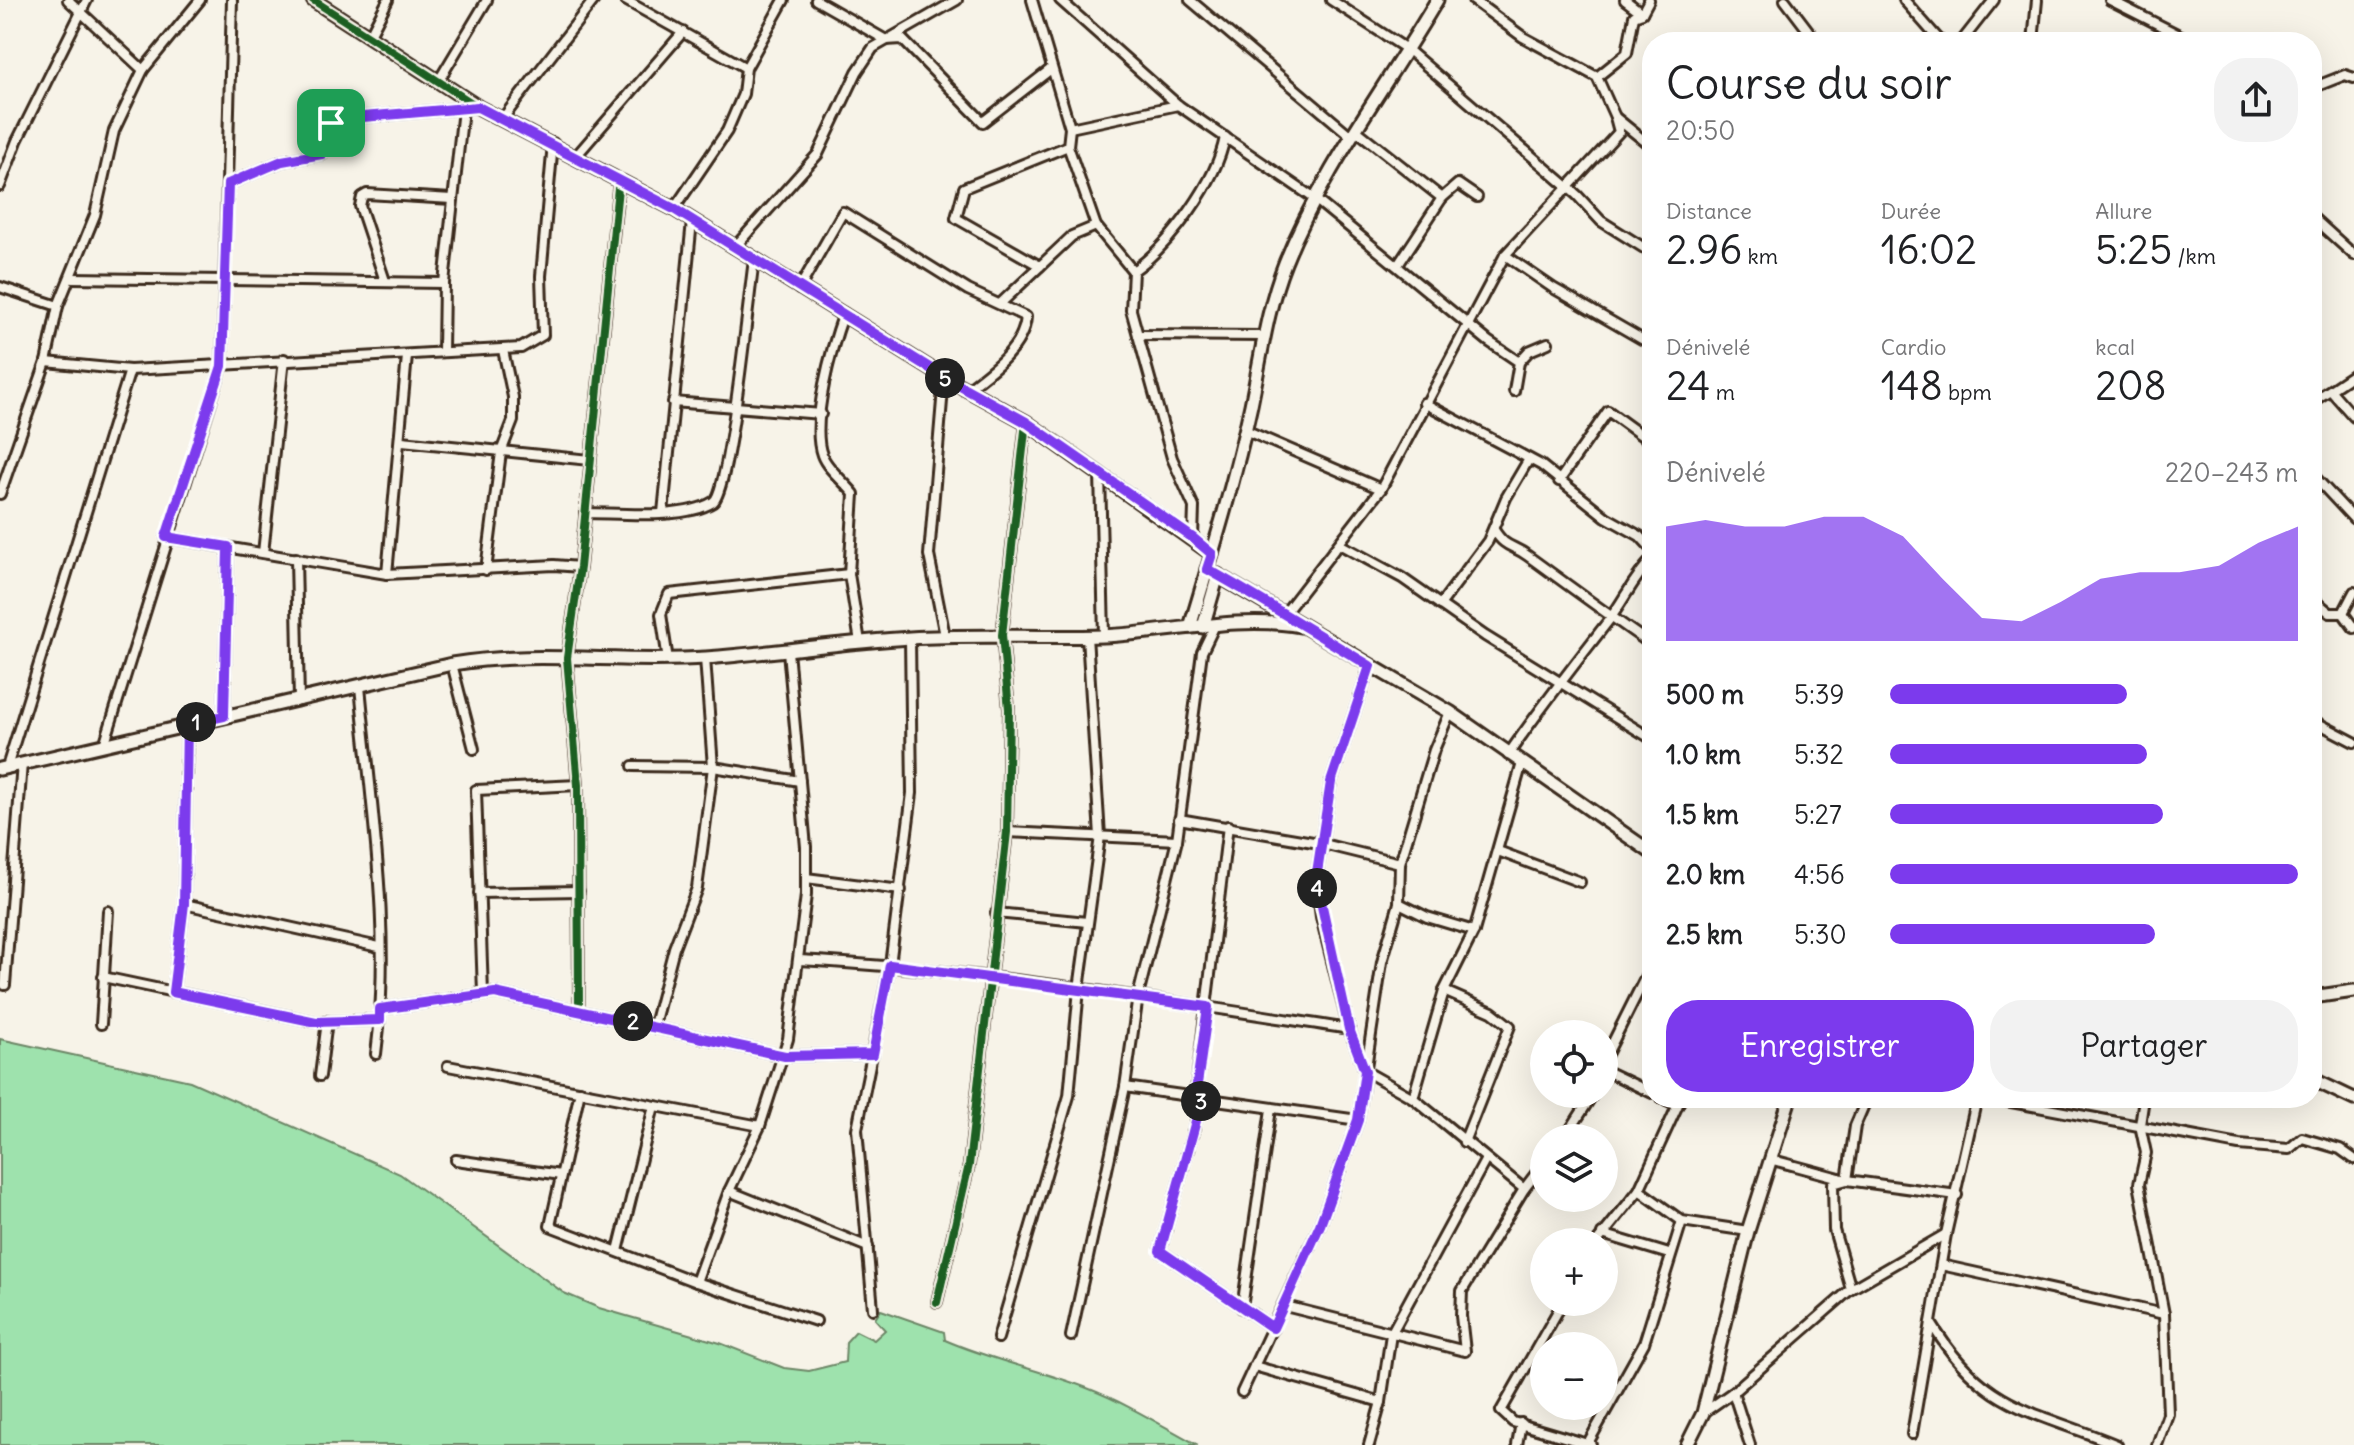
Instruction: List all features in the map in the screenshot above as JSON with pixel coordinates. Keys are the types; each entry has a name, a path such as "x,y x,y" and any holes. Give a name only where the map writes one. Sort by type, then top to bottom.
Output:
{"main road":[{"path":"313,0 478,107 577,155 674,209 944,377 1026,422 1212,554"},
{"path":"1208,627 1212,554 1245,430 1263,336 1283,267 1315,199 1437,0"},
{"path":"1213,572 1450,712 1642,846"},
{"path":"1190,627 1213,572"},
{"path":"4,768 105,742 299,701 452,664 502,656 668,660 945,636 1104,636 1208,627 1232,620 1263,620 1301,626"},
{"path":"2322,996 2354,991"},
{"path":"2322,1084 2354,1099"},
{"path":"1687,1445 1703,1413 1748,1231 1787,1108"}],"street":[{"path":"68,0 143,70"},
{"path":"0,186 3,172 87,0"},
{"path":"0,494 46,362 58,306 95,215 114,131 143,70 200,0"},
{"path":"105,742 166,537 222,366 232,0"},
{"path":"370,35 388,0"},
{"path":"438,82 487,0"},
{"path":"503,118 594,0"},
{"path":"625,0 746,68"},
{"path":"674,209 727,131 743,94 746,68 784,0"},
{"path":"816,0 886,40 902,39 983,122 1051,69"},
{"path":"734,248 806,170 852,87 857,72 873,48 957,0"},
{"path":"1032,0 1070,128 1068,146 1096,226 1133,271 1131,310 1172,458 1194,507 1193,538"},
{"path":"1060,0 1178,105 1315,199 1519,362"},
{"path":"1190,0 1354,133 1442,198"},
{"path":"1331,0 1408,50 1566,186 1601,221 1642,247"},
{"path":"1285,613 1341,545 1381,489 1453,347 1470,325 1505,255 1619,132 1597,77 1523,37 1473,0"},
{"path":"1625,0 1642,13"},
{"path":"1597,77 1627,53 1634,16 1642,13 1649,0"},
{"path":"1785,0 1809,32"},
{"path":"1904,0 1932,32"},
{"path":"1969,32 1994,0"},
{"path":"2034,32 2037,0"},
{"path":"2110,0 2173,32"},
{"path":"577,155 683,32"},
{"path":"2322,84 2345,75 2354,78"},
{"path":"1070,128 1178,105"},
{"path":"228,184 282,161 322,154 326,128 340,119 478,107"},
{"path":"443,352 444,283 463,109"},
{"path":"1615,117 1642,139"},
{"path":"1133,271 1153,257 1170,237 1221,158 1225,137"},
{"path":"46,362 130,370 521,348 543,335 541,276 553,143"},
{"path":"1040,266 956,218 964,188 1068,146"},
{"path":"579,1011 578,785 567,658 580,567 619,178"},
{"path":"1398,265 1442,198 1458,184 1477,197"},
{"path":"385,281 360,206 362,197 367,194 452,199"},
{"path":"799,289 843,212 968,290 1026,317 1025,332 987,374 966,390"},
{"path":"663,513 692,221"},
{"path":"1001,303 1072,236 1096,226"},
{"path":"2322,226 2354,255"},
{"path":"1505,255 1553,288 1642,339"},
{"path":"585,513 663,513 704,507 717,499 723,487 754,260"},
{"path":"71,278 444,283"},
{"path":"0,287 58,306"},
{"path":"844,313 827,361 819,440 823,459 854,494 849,574 860,642"},
{"path":"1138,335 1263,336"},
{"path":"1514,391 1519,362 1529,351 1548,343"},
{"path":"486,570 501,452 513,421 513,397 503,350"},
{"path":"387,574 402,441 407,356"},
{"path":"263,553 284,359"},
{"path":"4,768 130,370"},
{"path":"2322,397 2354,374"},
{"path":"944,377 929,555 945,636"},
{"path":"2332,392 2354,417"},
{"path":"673,402 821,414"},
{"path":"1424,403 1529,459 1606,517 1642,538"},
{"path":"1559,481 1608,411 1642,436"},
{"path":"937,1302 969,1165 1007,832 1009,709 1002,635 1026,422"},
{"path":"1245,430 1381,489"},
{"path":"402,441 590,460"},
{"path":"1440,605 1494,530 1506,498 1529,459"},
{"path":"1100,472 1104,636"},
{"path":"2322,485 2354,519"},
{"path":"1494,530 1503,545 1524,553 1564,585 1642,638"},
{"path":"166,537 387,574 554,565 580,567"},
{"path":"1341,545 1402,578 1558,682 1642,733"},
{"path":"224,716 228,547"},
{"path":"296,558 299,701"},
{"path":"1508,755 1558,682 1612,616 1631,581 1642,569"},
{"path":"668,660 661,614 669,594 849,574"},
{"path":"2343,613 2354,592"},
{"path":"2322,606 2330,613 2343,613"},
{"path":"2343,613 2354,628"},
{"path":"1071,1336 1125,1087 1138,996 1177,840 1208,627"},
{"path":"998,1338 1069,1096 1079,989 1100,836 1087,636"},
{"path":"873,1309 857,1129 890,965 912,793 910,638"},
{"path":"696,1282 729,1191 760,1126 785,1056 799,960 806,878 788,651"},
{"path":"654,1025 674,948 694,901 713,767 705,658"},
{"path":"452,664 474,749"},
{"path":"1370,666 1331,782 1319,843 1316,879 1321,917 1349,1029 1365,1071 1413,1098 1524,1189"},
{"path":"360,686 379,893 380,1020 376,1054"},
{"path":"1242,1392 1285,1306 1320,1225 1358,1120 1382,962 1399,903 1400,863 1434,750 1450,712"},
{"path":"173,992 184,904 187,724"},
{"path":"2322,725 2354,742"},
{"path":"5,985 4,922 22,763"},
{"path":"1413,1098 1444,991 1474,931 1522,763"},
{"path":"633,766 713,767 800,781"},
{"path":"483,993 476,790 578,785"},
{"path":"1179,819 1319,843 1400,863"},
{"path":"1228,826 1199,1098 1160,1251 1273,1328"},
{"path":"1007,832 1177,840"},
{"path":"1498,851 1580,882"},
{"path":"806,878 901,890"},
{"path":"479,893 579,891"},
{"path":"1399,903 1427,917 1474,931"},
{"path":"184,904 379,947"},
{"path":"101,1024 108,911"},
{"path":"996,913 1087,922"},
{"path":"799,960 890,965 1138,996 1349,1029"},
{"path":"103,977 298,1019 380,1020"},
{"path":"1618,1032 1642,984"},
{"path":"1444,991 1492,1012 1510,1026 1464,1142"},
{"path":"380,1009 483,993 654,1025 785,1056 873,1054"},
{"path":"320,1076 327,1021"},
{"path":"448,1066 760,1126"},
{"path":"1618,1077 1642,1088"},
{"path":"1125,1087 1358,1120"},
{"path":"580,1091 550,1226 696,1282 816,1321"},
{"path":"618,1251 654,1106"},
{"path":"1607,1228 1639,1190 1676,1108"},
{"path":"1847,1180 1855,1126 1863,1108"},
{"path":"1912,1434 1946,1234 1975,1108"},
{"path":"2046,1108 2239,1145 2289,1149 2302,1138 2340,1149 2354,1159"},
{"path":"2143,1108 2140,1125 2146,1153 2139,1184 2164,1314 2168,1414 2157,1445"},
{"path":"1242,1308 1271,1109"},
{"path":"1369,1445 1381,1402 1391,1334 1486,1159"},
{"path":"456,1160 561,1175"},
{"path":"1773,1160 1847,1180 1957,1195"},
{"path":"1847,1180 1833,1184 1834,1230 1851,1289"},
{"path":"1285,1306 1465,1351 1462,1291 1530,1181"},
{"path":"1639,1190 1682,1221 1748,1231"},
{"path":"729,1191 868,1247"},
{"path":"1555,1316 1501,1411 1503,1416 1521,1423 1590,1444 1644,1343 1669,1254 1682,1221"},
{"path":"1703,1413 1733,1392 1851,1289 1946,1234"},
{"path":"1618,1242 1669,1254"},
{"path":"1941,1265 2164,1314"},
{"path":"1931,1323 1952,1357 1984,1389 2031,1413 2117,1445"},
{"path":"1254,1366 1381,1402"},
{"path":"1733,1392 1750,1445"},
{"path":"1517,1445 1521,1423"}],"green space":[{"path":"0,1039 190,1081 400,1174 564,1293 599,1308 720,1343 784,1368 809,1371 845,1362 846,1342 856,1331 874,1340 885,1330 875,1319 881,1310 944,1332 945,1340 962,1347 1101,1394 1198,1445 0,1445"}],"cycle path":[{"path":"313,0 478,107 674,209 944,377 1026,422 1212,554"},
{"path":"579,1011 578,785 567,658 580,567 619,178"},
{"path":"937,1302 969,1165 1007,832 1009,709 1002,635 1026,422"}],"route":[{"path":"478,107 577,155 674,209 944,377 1026,422 1193,538 1212,554 1207,569 1255,594 1301,626 1370,666 1331,782 1319,843 1316,879 1321,917 1349,1029 1365,1071 1358,1120 1320,1225 1273,1328 1160,1251 1202,1099 1195,1098 1208,1007 890,965 873,1054 785,1056 654,1025 495,993 380,1009 380,1020 316,1022 173,992 184,904 187,724 224,716 228,547 166,537 222,366 228,184 282,161 315,158 322,154 326,128 331,123 340,119 478,107"}]}
